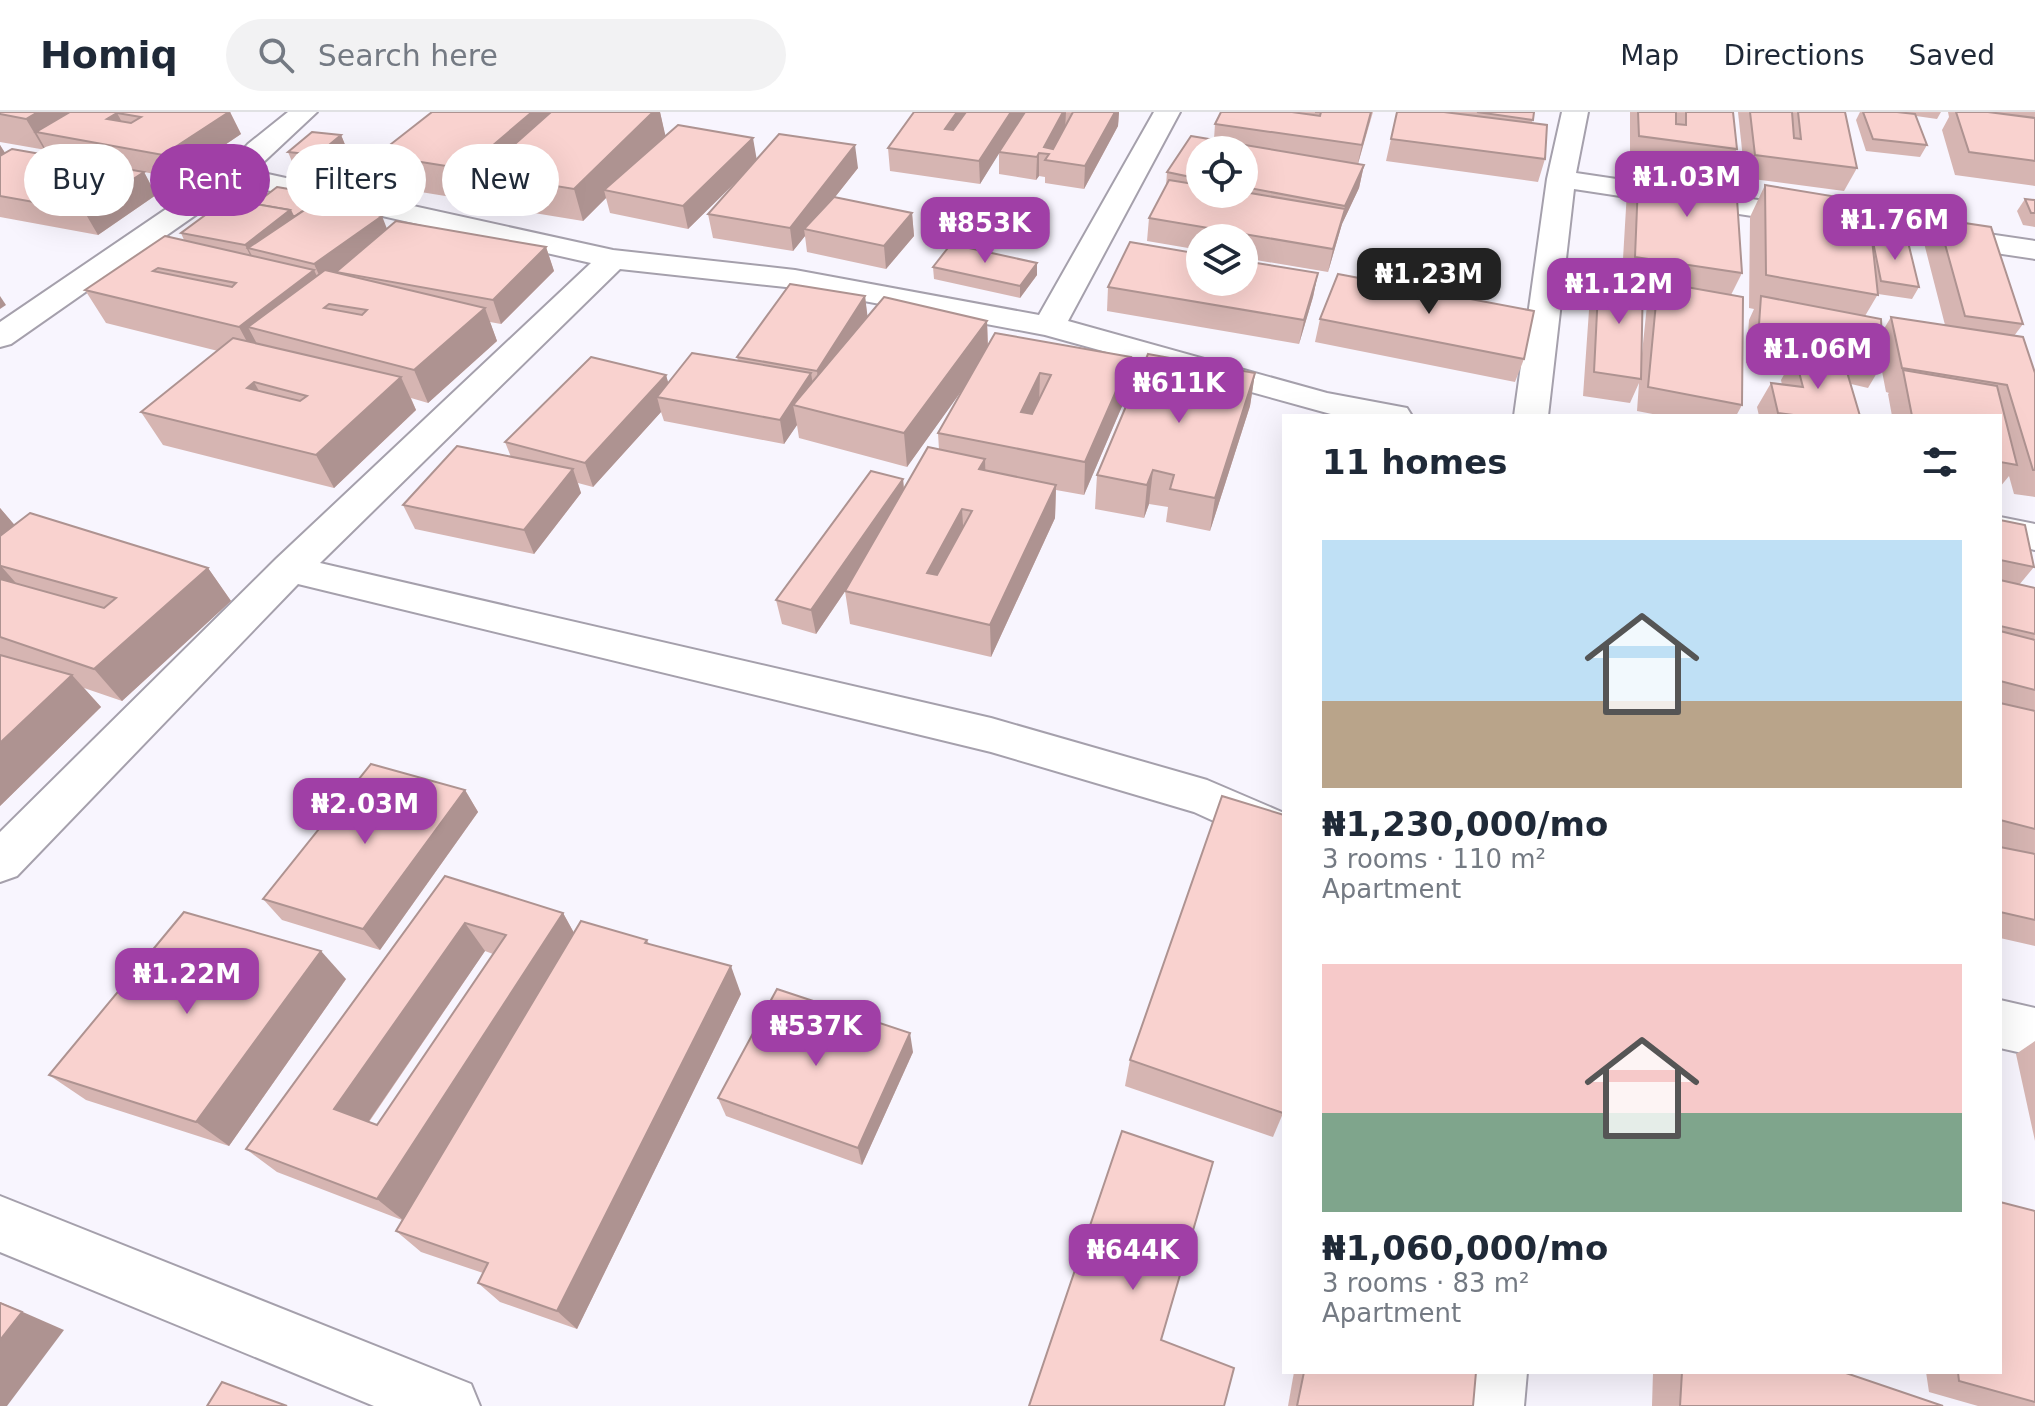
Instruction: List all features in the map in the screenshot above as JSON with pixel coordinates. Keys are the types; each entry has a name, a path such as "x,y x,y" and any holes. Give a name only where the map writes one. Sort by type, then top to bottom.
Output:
{"street":[{"path":"265,144 304,112"},
{"path":"1049,326 1167,112"},
{"path":"1531,414 1561,179 1575,112"},
{"path":"1561,179 2035,250"},
{"path":"270,183 613,259 795,279 1049,326 1324,403 1384,414"},
{"path":"0,337 176,216"},
{"path":"0,862 290,569 613,259"},
{"path":"2002,530 2035,537"},
{"path":"290,569 991,735 1207,798 1282,833"},
{"path":"2002,1024 2035,1032"},
{"path":"0,1224 449,1406"},
{"path":"1493,1406 1497,1374"}],"building":[{"path":"0,112 38,112 26,119"},
{"path":"70,112 229,112 180,144 150,144 150,153 134,150 134,144 102,144 36,132","holes":["117,113 141,117 131,123 107,119"]},
{"path":"432,112 532,112 494,144 442,144 442,165 426,163 426,144 391,144"},
{"path":"551,112 653,112 574,189 559,187 559,144 515,144"},
{"path":"914,112 957,112 945,129 953,130 966,112 1011,112 979,161 888,148"},
{"path":"1025,112 1063,112 1044,147 1053,149 1073,112 1115,112 1085,166 1045,160 1049,154 1039,153 1037,157 999,152"},
{"path":"1221,112 1292,112 1320,116 1321,112 1371,112 1362,145 1215,124"},
{"path":"1397,112 1444,112 1547,125 1545,159 1391,139"},
{"path":"1477,112 1534,112 1533,120"},
{"path":"1638,112 1676,112 1676,124 1686,125 1686,112 1733,112 1737,149 1639,136"},
{"path":"1750,112 1792,112 1794,138 1801,139 1798,112 1845,112 1857,168 1755,155"},
{"path":"1863,112 1915,114 1927,145 1873,139"},
{"path":"1956,112 1988,112 2035,118 2035,161 1969,152"},
{"path":"678,125 753,138 683,206 604,190"},
{"path":"312,132 341,135 330,144 298,144"},
{"path":"779,134 855,145 790,228 708,214"},
{"path":"1186,144 1186,176 1167,172"},
{"path":"1258,147 1364,165 1345,206 1258,190"},
{"path":"12,149 24,151 24,200 0,196 0,156"},
{"path":"1639,159 1680,164 1679,175 1736,184 1742,273 1635,257"},
{"path":"134,170 144,172 134,178"},
{"path":"1169,180 1186,183 1186,208 1258,208 1258,194 1345,209 1333,249 1258,236 1258,224 1186,224 1149,218"},
{"path":"1765,185 1868,202 1878,295 1766,275"},
{"path":"277,187 286,189 286,209 270,207 270,192"},
{"path":"834,197 912,213 884,246 804,229"},
{"path":"2025,199 2035,200 2035,213 2031,213"},
{"path":"270,207 286,209 286,213 245,245 181,233 204,216 270,216"},
{"path":"296,216 382,216 314,264 248,248"},
{"path":"1938,219 1991,227 2023,324 1965,316"},
{"path":"396,221 546,247 493,300 336,272"},
{"path":"165,236 314,270 239,327 85,290","holes":["158,268 236,283 232,287 153,271"]},
{"path":"1872,237 1908,242 1919,287 1881,281"},
{"path":"1130,242 1186,252 1186,296 1258,296 1258,263 1318,273 1304,320 1108,287"},
{"path":"951,244 1037,263 1020,286 933,267"},
{"path":"325,270 485,308 414,370 248,327","holes":["329,304 367,310 362,315 324,308"]},
{"path":"1599,272 1643,279 1641,379 1594,372"},
{"path":"1338,274 1534,311 1524,359 1320,319"},
{"path":"1658,282 1743,297 1742,405 1648,387"},
{"path":"790,284 865,296 817,371 737,357"},
{"path":"1761,296 1881,319 1883,364 1758,339"},
{"path":"884,297 987,321 904,433 793,405"},
{"path":"1891,317 2023,337 2035,373 2035,470 2007,385 1902,368"},
{"path":"995,333 1131,357 1085,462 938,433","holes":["1040,373 1051,375 1032,414 1021,412"]},
{"path":"233,338 401,377 316,455 141,412","holes":["254,382 307,396 300,401 247,388"]},
{"path":"692,353 811,373 780,420 657,397"},
{"path":"1148,354 1203,364 1199,376 1211,378 1215,366 1255,373 1215,498 1170,489 1174,475 1153,470 1147,485 1097,475"},
{"path":"591,357 666,375 585,463 505,442"},
{"path":"1795,357 1844,362 1859,414 1778,413 1771,383 1803,387"},
{"path":"1903,370 1997,386 2017,465 2002,462 2002,414 1912,414"},
{"path":"457,446 573,469 524,530 403,505"},
{"path":"928,447 985,459 979,469 1056,485 990,625 845,591","holes":["962,509 972,511 937,575 927,573"]},
{"path":"871,471 903,479 811,610 776,600"},
{"path":"30,513 208,568 94,669 0,637 0,579 104,608 116,598 0,566 0,536"},
{"path":"2002,520 2025,525 2034,567 2002,560"},
{"path":"2002,580 2035,588 2035,634 2002,626"},
{"path":"2002,632 2035,640 2035,690 2002,682"},
{"path":"0,655 72,675 0,743"},
{"path":"2002,703 2035,711 2035,829 2002,821"},
{"path":"371,764 465,790 363,929 263,899"},
{"path":"1222,796 1282,814 1282,1113 1130,1060"},
{"path":"2002,847 2035,854 2035,920 2002,912"},
{"path":"445,876 563,913 377,1199 246,1149","holes":["465,923 506,935 377,1125 334,1109"]},
{"path":"184,912 321,951 196,1122 49,1075"},
{"path":"581,921 647,940 645,943 731,966 557,1311 478,1283 488,1263 396,1231"},
{"path":"777,989 910,1033 858,1148 718,1098"},
{"path":"1122,1131 1213,1162 1161,1340 1234,1368 1224,1406 1029,1406"},
{"path":"2002,1203 2035,1211 2035,1402 1959,1381 1958,1374 2002,1374"},
{"path":"0,1303 22,1312 0,1340"},
{"path":"1304,1374 1476,1374 1473,1406 1297,1406"},
{"path":"1682,1374 1849,1374 1943,1406 1680,1406"},
{"path":"222,1382 287,1406 207,1406"}]}
